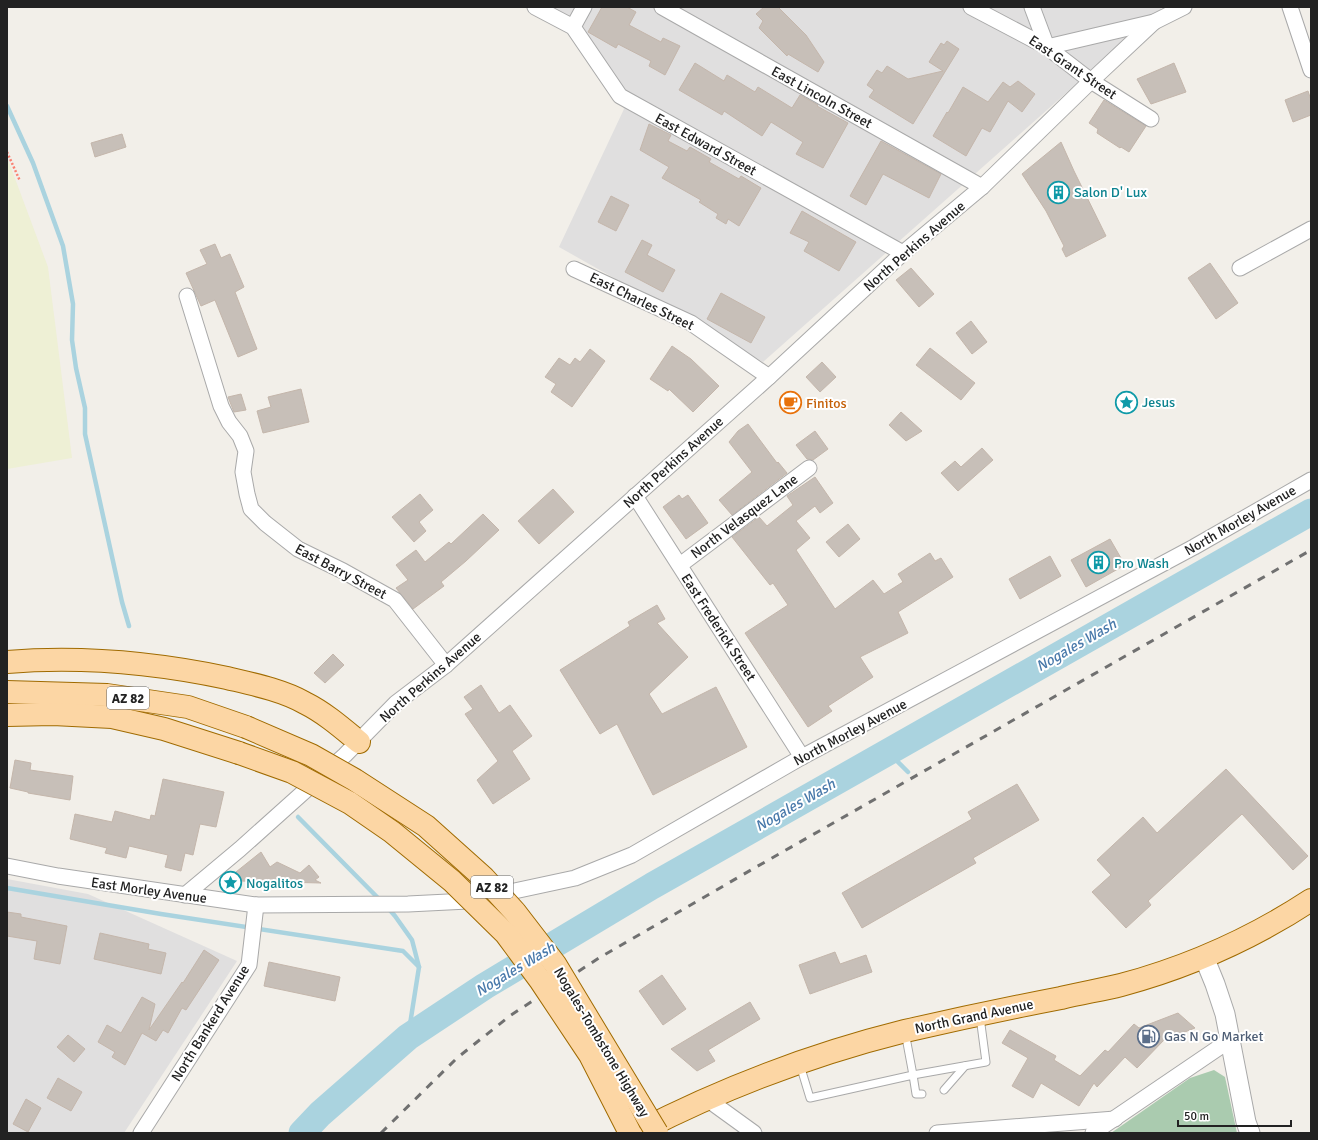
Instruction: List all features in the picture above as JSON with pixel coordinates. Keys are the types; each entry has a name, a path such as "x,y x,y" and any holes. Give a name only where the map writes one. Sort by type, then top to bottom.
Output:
{"main road":[{"path":"7,662 36,659 126,663 193,671 262,686 304,702 330,719 359,742"},
{"name":"Nogales-Tombstone Highway","path":"7,692 107,695 188,707 246,727 310,755 355,780 426,826 484,878 515,912 554,964 656,1133"},
{"name":"Nogales-Tombstone Highway","path":"12,716 53,714 112,717 164,729 292,772 350,802 392,832 452,881 506,934 540,980 590,1055 630,1133"},
{"name":"North Grand Avenue","path":"636,1133 707,1098 825,1054 905,1031 1120,985 1164,972 1204,957 1246,938 1311,900"}],"street":[{"name":"East Edward Street","path":"535,7 573,27 620,96 903,253"},
{"path":"573,27 584,7"},
{"name":"East Lincoln Street","path":"662,7 982,187"},
{"name":"East Grant Street","path":"971,7 1047,47 1091,81 1151,119"},
{"path":"1032,7 1047,47 1154,22 1184,7"},
{"path":"1290,7 1311,69"},
{"name":"North Perkins Avenue","path":"185,895 240,849 359,742 396,703 446,665 769,377 903,253 982,187 1154,22"},
{"path":"1240,268 1311,229"},
{"name":"East Charles Street","path":"574,269 691,323 769,377"},
{"name":"East Barry Street","path":"187,296 221,406 229,422 240,436 246,451 243,472 251,509 298,549 343,571 395,600 446,665"},
{"name":"North Velasquez Lane","path":"680,565 809,468"},
{"name":"North Morley Avenue","path":"364,905 468,901 575,878 632,855 802,757 1188,550 1311,480"},
{"name":"East Frederick Street","path":"635,496 802,757"},
{"name":"East Morley Avenue","path":"7,866 58,876 256,905 364,905"},
{"name":"North Bankerd Avenue","path":"141,1133 249,965 256,905"},
{"path":"1204,957 1225,1014 1250,1133"},
{"path":"1093,1133 1230,1040"},
{"path":"707,1098 754,1133"},
{"path":"937,1133 1115,1118"}],"lane":[{"path":"800,1063 810,1098 913,1075 986,1062 980,1015"},
{"path":"905,1031 916,1094 922,1094"},
{"path":"944,1090 964,1066"}],"path":[{"path":"7,152 20,181"}],"shaded area":[{"path":"552,7 1163,7 763,362 559,247 624,109 569,17"},
{"path":"7,879 88,894 237,961 124,1133 7,1133"}],"green space":[{"path":"7,157 48,267 72,458 7,469"},
{"path":"1214,1070 1225,1077 1237,1133 1111,1133 1190,1078"}],"building":[{"path":"602,7 627,7 636,12 629,25 661,42 663,38 680,46 665,75 649,66 651,61 618,44 616,48 588,32"},
{"path":"764,7 778,7 806,35 824,62 818,72 788,54 787,56 759,28 763,21 756,14"},
{"path":"947,41 959,49 913,124 869,97 874,90 867,85 877,70 882,73 887,66 908,79 943,71 929,62 941,43 944,45"},
{"path":"695,63 724,81 727,75 755,92 758,87 792,108 800,95 848,123 823,168 796,154 803,142 771,122 762,136 724,111 722,115 679,90"},
{"path":"1174,63 1186,92 1151,104 1137,79"},
{"path":"1018,81 1035,94 1022,112 1008,101 990,132 982,128 966,156 933,136 963,87 988,102 1003,82 1010,87"},
{"path":"1308,91 1311,100 1311,115 1293,122 1285,100"},
{"path":"1104,100 1146,126 1129,152 1097,133 1098,129 1089,123"},
{"path":"649,124 671,135 668,141 687,151 690,147 711,159 709,162 739,179 741,176 761,188 739,226 728,219 726,224 716,218 718,214 699,202 701,200 662,178 669,167 640,150"},
{"path":"122,134 126,147 95,157 91,143"},
{"path":"881,141 941,174 929,198 883,174 866,205 850,196"},
{"name":"Salon D' Lux","path":"1061,142 1106,236 1066,257 1062,249 1064,246 1046,211 1022,174"},
{"path":"611,196 629,205 616,231 598,222"},
{"path":"802,211 856,242 839,271 804,251 809,242 790,233"},
{"path":"642,240 652,245 647,255 675,270 663,292 625,272"},
{"path":"215,244 221,258 230,254 244,287 235,292 257,349 238,357 215,300 201,306 186,273 207,264 200,250"},
{"path":"1210,263 1238,303 1216,319 1188,278"},
{"path":"911,268 934,294 919,307 896,280"},
{"path":"721,293 765,317 751,343 707,319"},
{"path":"971,321 987,342 972,354 956,333"},
{"path":"672,346 691,359 719,386 693,412 669,389 668,391 650,379"},
{"path":"930,348 975,383 961,400 916,365"},
{"path":"590,349 605,361 572,407 551,392 556,384 545,377 559,358 570,365 575,358 580,362"},
{"path":"822,362 836,377 820,392 806,377"},
{"path":"301,389 309,422 263,433 257,411 271,407 268,397"},
{"path":"241,394 246,410 234,412 228,397"},
{"path":"901,412 922,431 906,441 889,425"},
{"path":"748,424 777,463 778,462 787,473 732,515 719,500 752,472 729,442 738,431"},
{"path":"815,431 828,449 813,460 807,459 796,445"},
{"path":"982,448 993,460 958,491 941,473 955,461 961,467"},
{"path":"815,477 833,503 820,513 815,506 796,521 810,538 796,550 835,609 873,580 884,594 903,582 898,574 930,553 935,561 941,558 953,577 898,612 908,633 860,657 873,677 828,706 832,711 808,727 745,633 788,605 773,583 770,585 732,537 759,517 767,526 793,505 787,496"},
{"path":"553,489 574,512 539,544 518,521"},
{"path":"420,494 433,510 419,522 426,531 414,542 392,517"},
{"path":"679,495 682,499 688,495 708,523 686,539 663,507"},
{"path":"483,514 499,530 441,582 444,586 413,609 396,588 408,580 396,565 416,550 425,562 449,542 451,544"},
{"path":"848,524 860,539 839,557 826,542"},
{"name":"Pro Wash","path":"1110,539 1125,565 1086,587 1071,560"},
{"path":"1050,556 1061,576 1020,599 1009,579"},
{"path":"657,605 665,619 657,623 688,657 649,694 662,714 716,687 747,747 653,795 617,724 600,734 560,670 630,626 628,622"},
{"path":"333,654 344,665 325,683 314,673"},
{"path":"481,685 499,713 510,705 532,736 512,751 530,779 493,804 477,780 498,761 465,714 473,709 464,697"},
{"path":"15,760 31,763 30,770 73,776 70,800 28,793 10,788"},
{"path":"1226,769 1308,856 1293,870 1242,814 1148,901 1151,905 1126,928 1092,892 1111,875 1097,860 1143,817 1157,833"},
{"path":"163,779 224,792 216,827 200,824 193,855 185,853 181,871 165,867 168,855 129,846 126,858 105,853 107,848 70,839 75,814 112,822 115,811 150,820 151,815 155,816"},
{"path":"1017,784 1039,820 973,858 976,863 862,928 842,893 972,819 968,812"},
{"path":"261,852 270,867 277,862 300,873 309,865 319,877 315,880 321,883 240,881 236,872"},
{"path":"7,912 21,914 21,917 67,926 60,964 34,959 37,941 7,936"},
{"path":"100,933 149,944 148,949 166,953 161,974 94,959"},
{"path":"204,950 219,960 186,1010 182,1008 168,1033 163,1030 156,1041 142,1033 125,1065 112,1057 115,1052 98,1042 107,1025 121,1033 142,997 155,1004 149,1030 182,982 183,983"},
{"path":"835,952 840,964 866,955 872,972 810,994 799,965"},
{"path":"269,962 340,977 335,1001 264,986"},
{"path":"662,975 686,1009 663,1025 639,991"},
{"path":"750,1002 760,1019 708,1050 715,1061 697,1071 671,1049"},
{"path":"1178,1013 1195,1028 1164,1040 1137,1068 1125,1057 1097,1087 1094,1083 1079,1106 1041,1083 1033,1098 1012,1086 1028,1058 1002,1043 1010,1030 1056,1056 1054,1060 1080,1076 1105,1050 1108,1052 1134,1024 1139,1028"},
{"path":"68,1035 85,1049 74,1062 57,1047"},
{"path":"58,1078 82,1092 71,1111 47,1098"},
{"path":"26,1099 41,1108 28,1132 13,1124"}],"waterway":[{"path":"7,106 33,163 63,246 73,304 72,340 76,368 85,408 85,434 122,602 129,626"},
{"name":"Nogales Wash","path":"302,1133 320,1114 408,1037 485,986 652,886 1311,512"},
{"path":"888,752 908,772"},
{"path":"298,817 380,900"},
{"path":"7,888 161,914 403,951 419,967"},
{"path":"388,908 412,940 419,967 408,1037"}],"railway":[{"path":"381,1133 457,1058 511,1015 599,958 1311,550"}],"place":[{"name":"Salon D' Lux","path":"1059,192"},
{"name":"Jesus","path":"1126,402"},
{"name":"Finitos","path":"790,403"},
{"name":"Pro Wash","path":"1098,563"},
{"name":"Nogalitos","path":"231,883"},
{"name":"Gas N Go Market","path":"1149,1036"}]}
